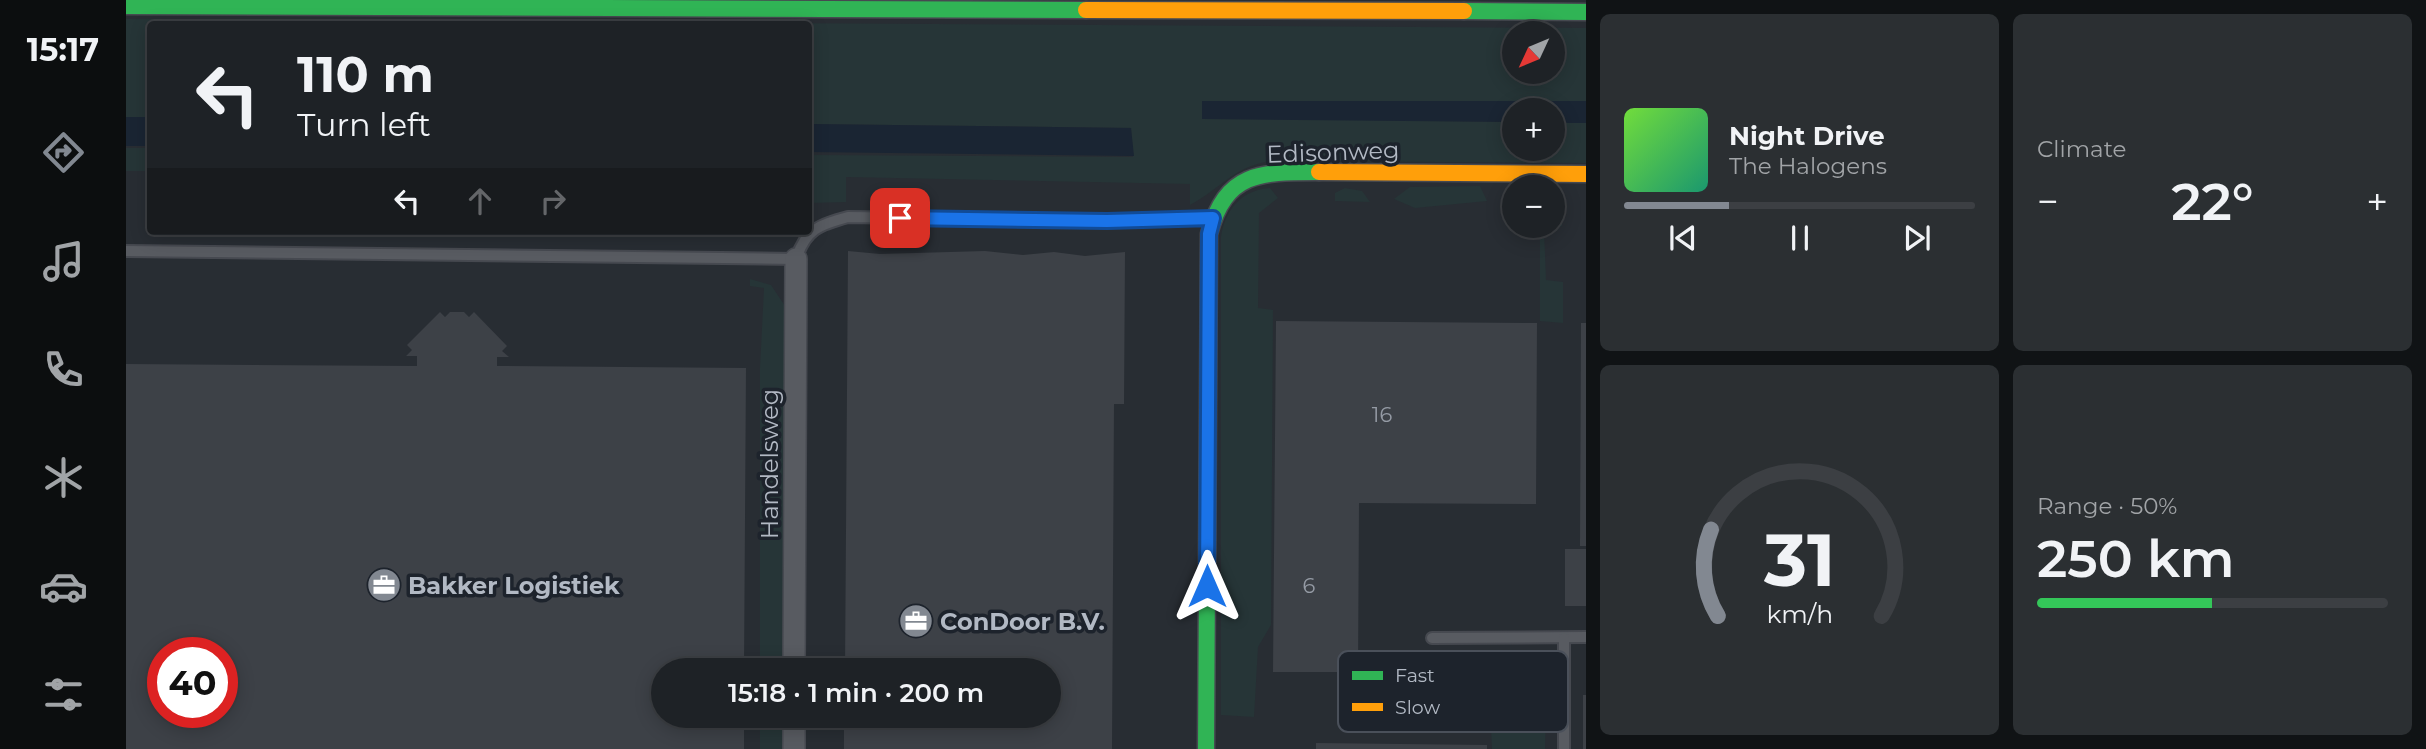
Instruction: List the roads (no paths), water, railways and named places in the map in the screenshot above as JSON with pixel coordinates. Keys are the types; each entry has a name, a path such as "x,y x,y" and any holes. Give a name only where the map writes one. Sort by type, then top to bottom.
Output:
{"main road":[{"path":"126,6 1586,12"},
{"name":"Edisonweg","path":"1206,749 1209,234 1215,206 1238,181 1277,172 1586,174"}],"street":[{"name":"Handelsweg","path":"794,658 796,259"},
{"path":"794,728 794,749"}],"lane":[{"path":"812,233 820,225 848,217 1107,221 1213,218"},
{"path":"126,251 796,259 802,242 809,235"},
{"path":"1432,638 1586,637"},
{"path":"1564,638 1564,651"}],"water":[{"path":"1202,101 1502,101 1502,122 1202,119"},
{"path":"1565,101 1586,101 1586,123 1565,123"},
{"path":"126,117 147,117 147,146 126,146"},
{"path":"812,124 1131,128 1134,156 812,152"}],"place":[{"name":"Bakker Logistiek","path":"384,585"},
{"name":"ConDoor B.V.","path":"916,621"}]}
